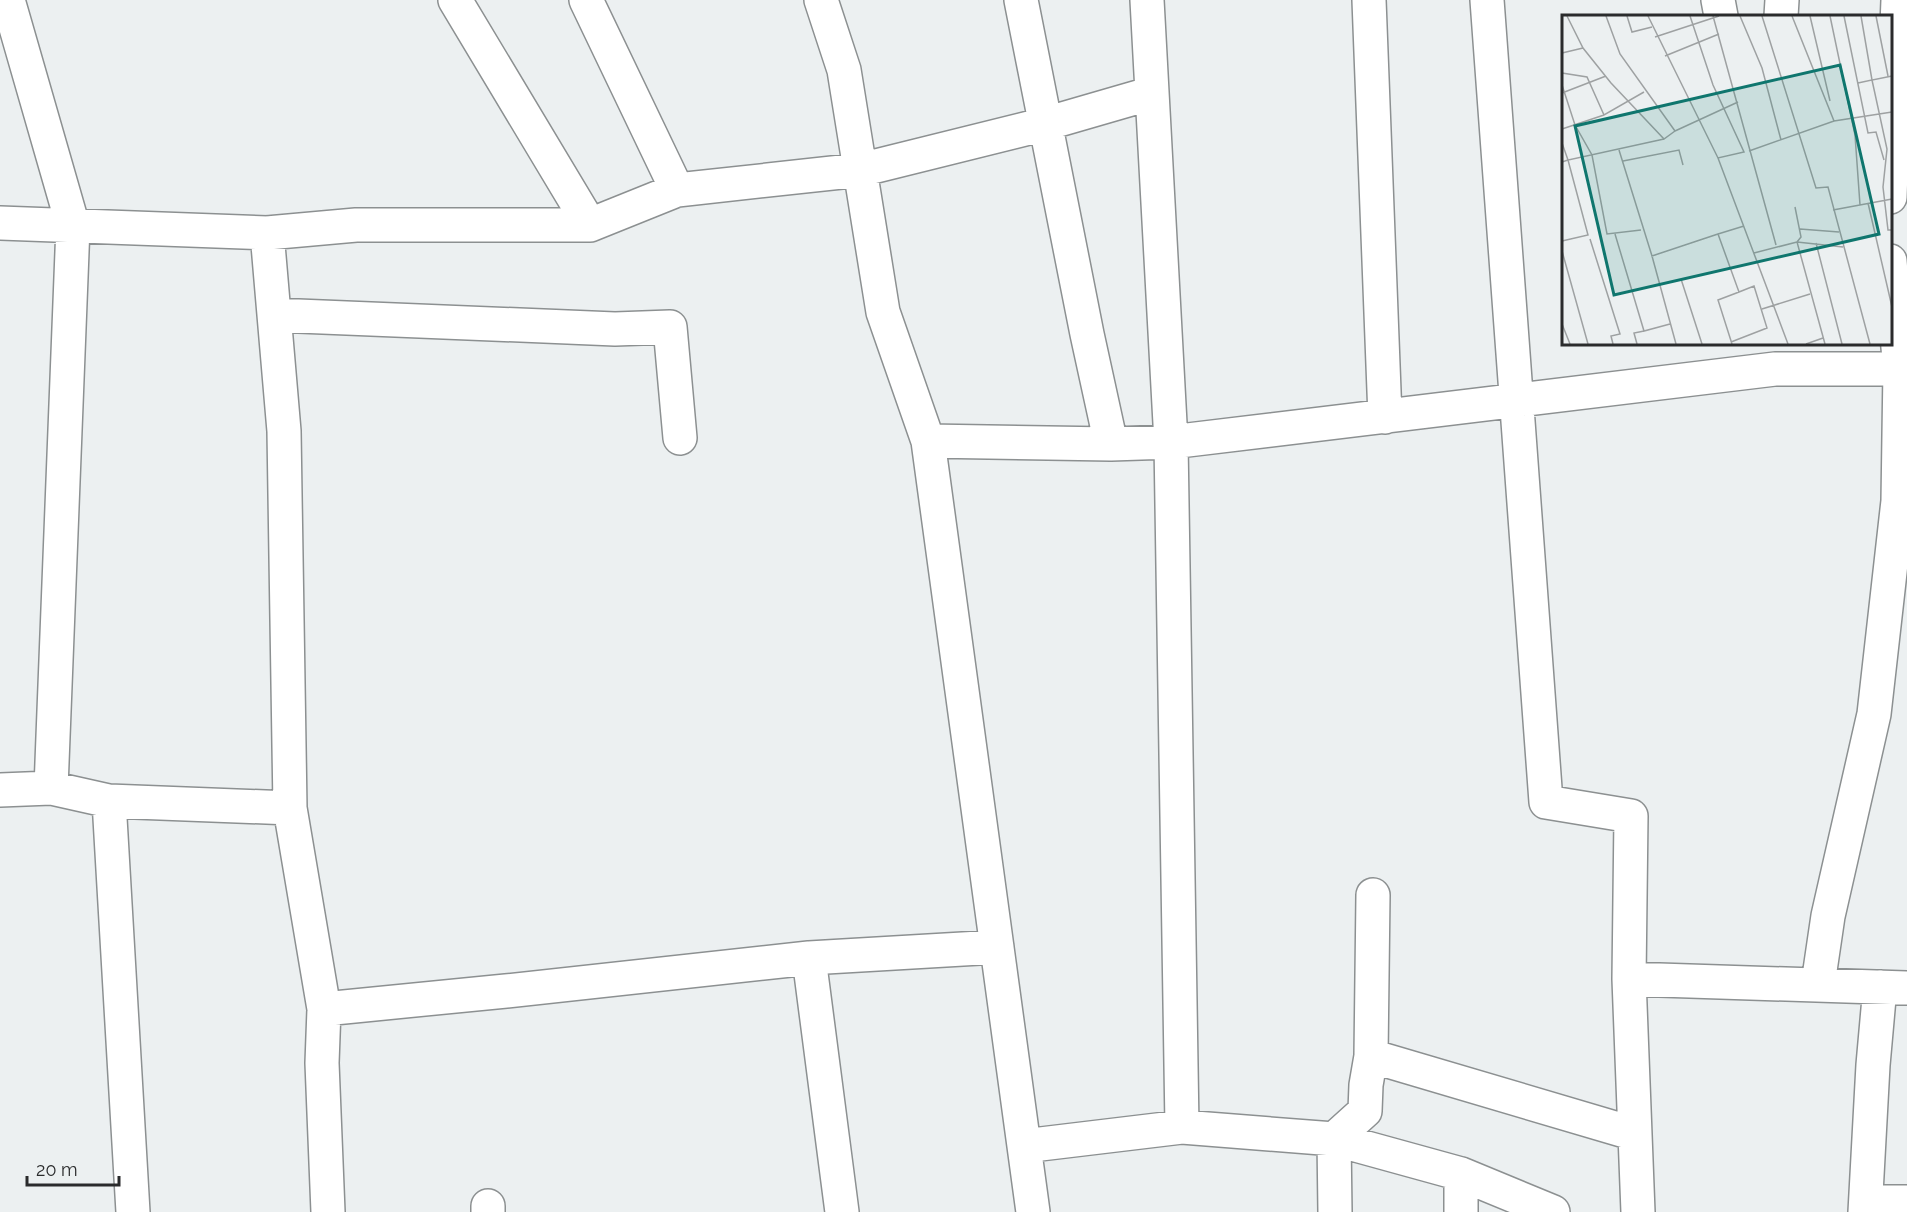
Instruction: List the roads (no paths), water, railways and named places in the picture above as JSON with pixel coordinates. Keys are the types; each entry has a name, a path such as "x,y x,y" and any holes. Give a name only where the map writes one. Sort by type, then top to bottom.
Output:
{"street":[{"path":"8,0 73,226 51,788"},
{"path":"455,0 590,225"},
{"path":"586,0 677,190"},
{"path":"821,0 844,70 883,312 928,441 1033,1212"},
{"path":"1021,0 1111,444"},
{"path":"1147,0 1170,442 1182,1127"},
{"path":"1369,0 1385,417"},
{"path":"1487,0 1546,802 1631,816 1629,979 1638,1212"},
{"path":"1718,0 1721,15"},
{"path":"1781,15 1782,0"},
{"path":"1892,148 1898,0"},
{"path":"0,223 267,233 356,225 590,225 677,190 860,170 1045,124 1152,93"},
{"path":"267,233 284,431 290,808 324,1009 322,1063 328,1212"},
{"path":"1818,984 1828,916 1874,714 1902,501 1904,369 1892,276"},
{"path":"274,315 615,329 670,327 680,438"},
{"path":"928,441 1111,444 1170,442 1516,401 1774,352 1904,369"},
{"path":"0,790 51,788 109,801 290,808"},
{"path":"109,801 133,1212"},
{"path":"1335,1212 1334,1139 1365,1111 1366,1085 1371,1056 1373,896"},
{"path":"324,1009 808,958 996,947"},
{"path":"808,958 842,1212"},
{"path":"1629,979 1893,988 1873,1065 1865,1207 1907,1202"},
{"path":"1371,1056 1635,1134"},
{"path":"1024,1146 1182,1127 1334,1139 1461,1174 1553,1212"},
{"path":"1461,1174 1461,1212"}]}
